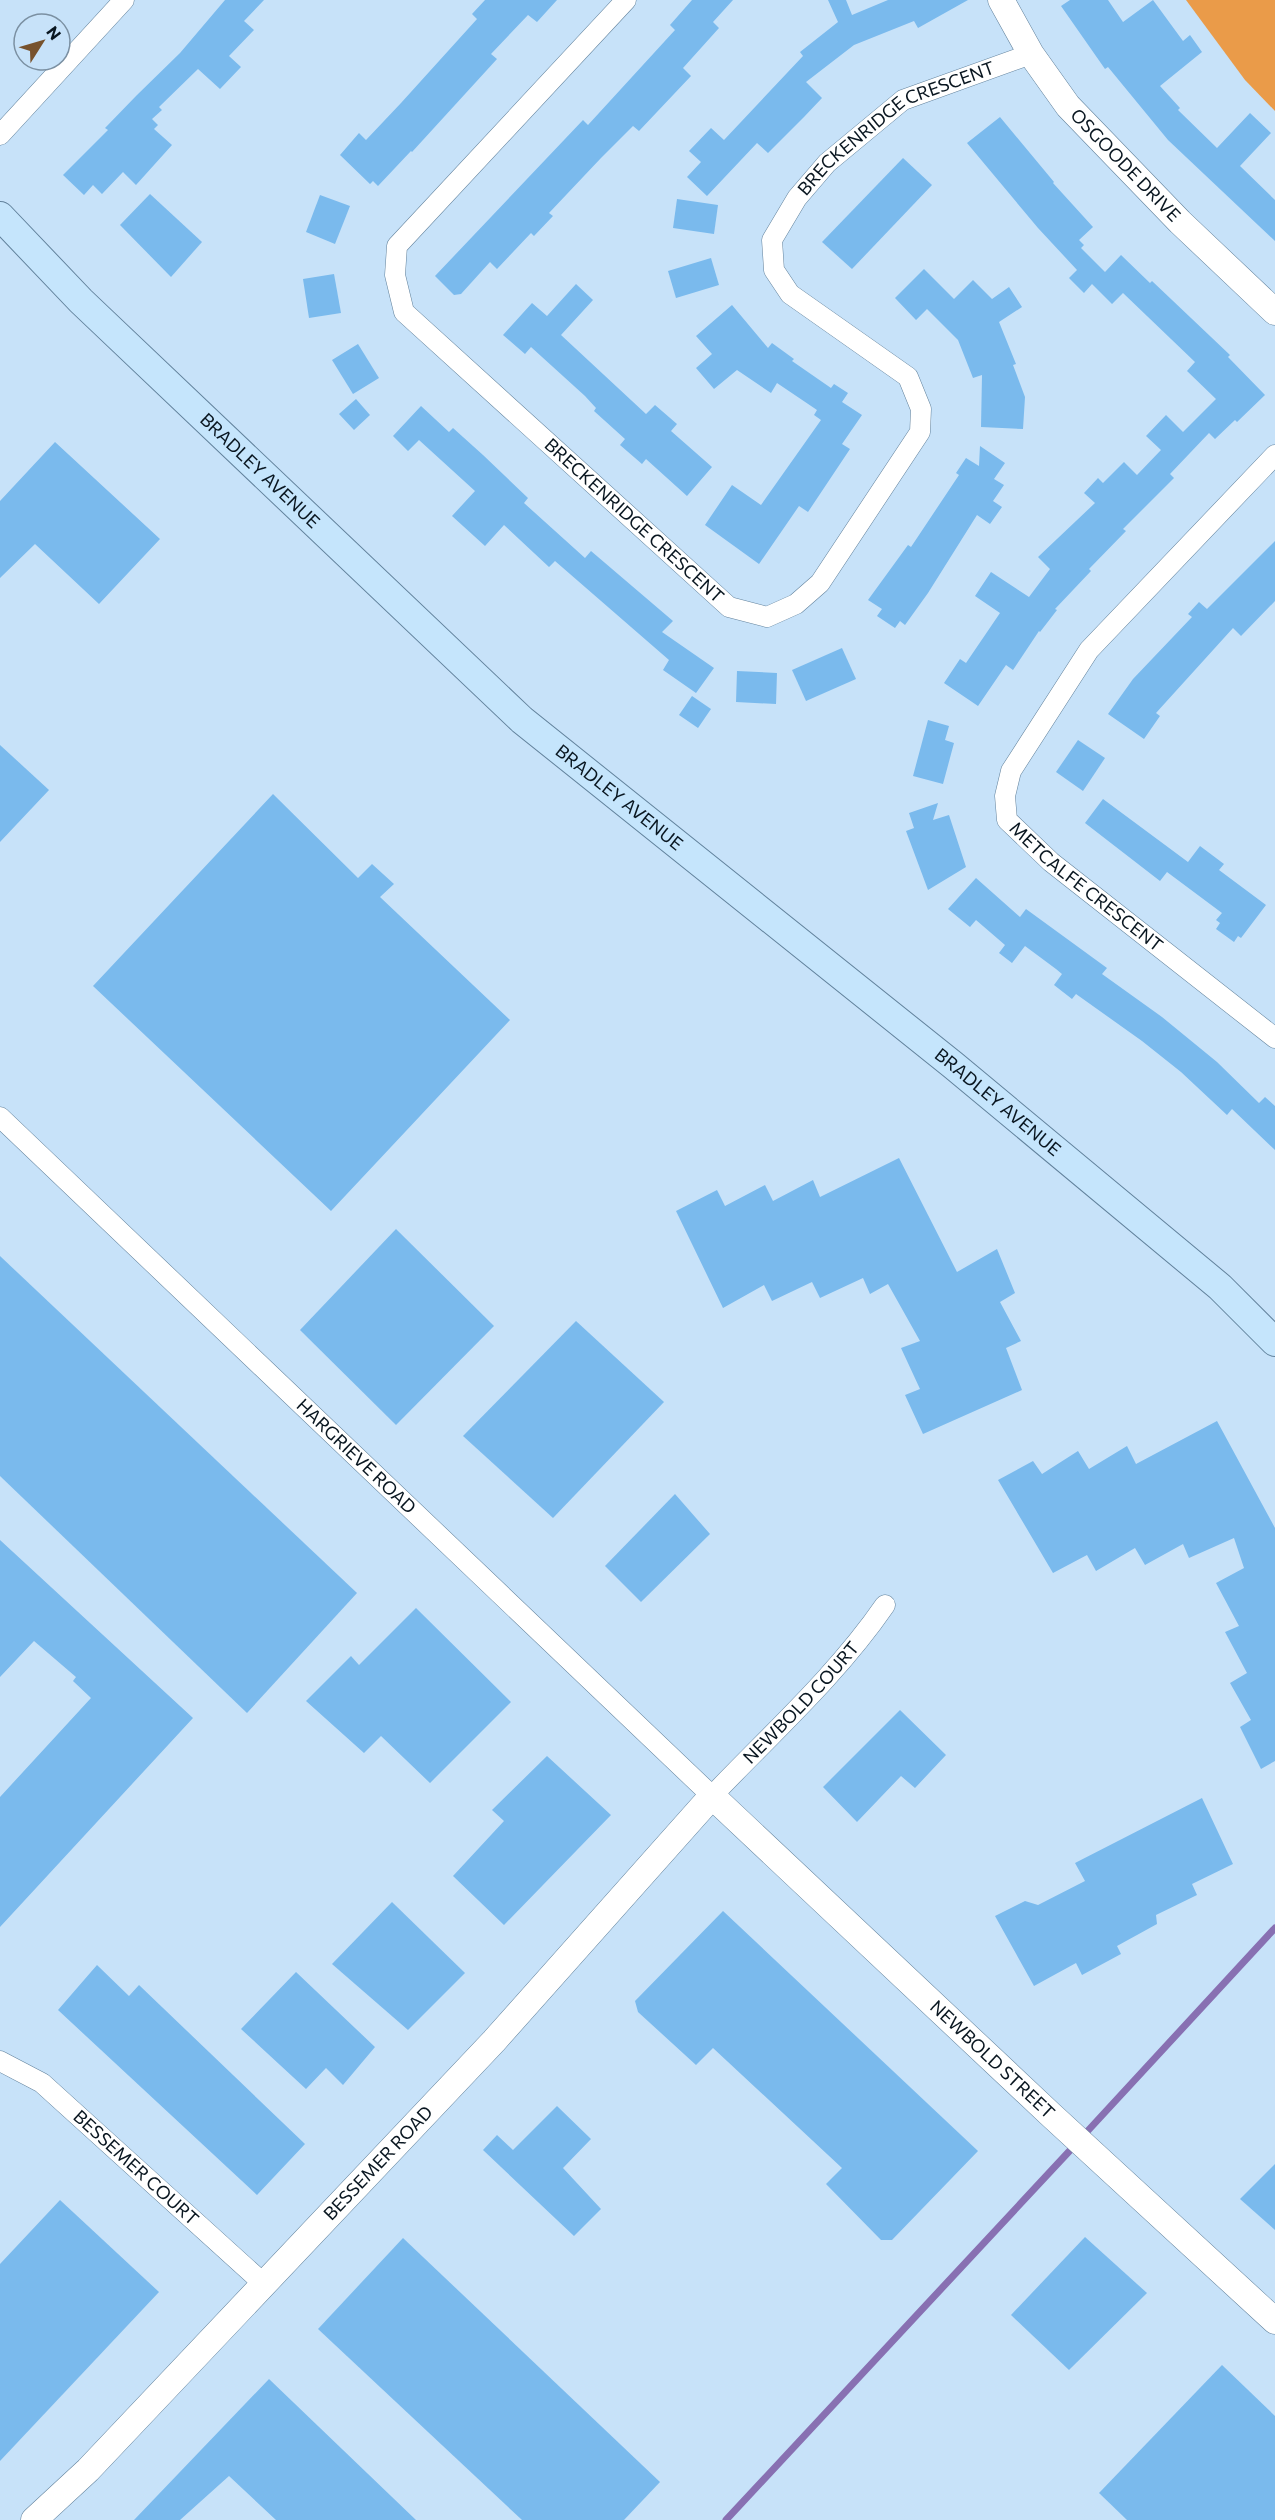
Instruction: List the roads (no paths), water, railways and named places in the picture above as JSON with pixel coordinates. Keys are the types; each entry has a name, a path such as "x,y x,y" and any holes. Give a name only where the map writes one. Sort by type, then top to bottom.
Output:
{"main road":[{"name":"BRADLEY AVENUE","path":"0,216 81,301 522,720 963,1073 1220,1287 1275,1342"}],"street":[{"path":"0,135 124,0"},
{"name":"BRECKENRIDGE CRESCENT","path":"626,0 397,246 395,274 404,312 729,607 767,617 796,604 820,583 920,432 921,409 908,377 790,294 774,270 772,240 796,198 827,163 903,100 1031,54"},
{"name":"OSGOODE DRIVE","path":"1001,0 1031,54 1068,106 1180,222 1275,312"},
{"name":"METCALFE CRESCENT","path":"1275,455 1089,650 1011,771 1005,796 1007,820 1050,861 1275,1038"},
{"name":"HARGRIEVE ROAD","path":"0,1117 712,1796"},
{"name":"NEWBOLD COURT","path":"712,1796 827,1676 870,1627 885,1605"},
{"name":"NEWBOLD STREET","path":"712,1796 1050,2114 1275,2321"},
{"name":"BESSEMER ROAD","path":"34,2520 88,2470 249,2299 266,2285 273,2274 494,2041 712,1796"},
{"name":"BESSEMER COURT","path":"0,2061 42,2083 266,2285"}],"waterway":[{"path":"1083,2136 1275,1928"},
{"path":"726,2520 1076,2144"}]}
